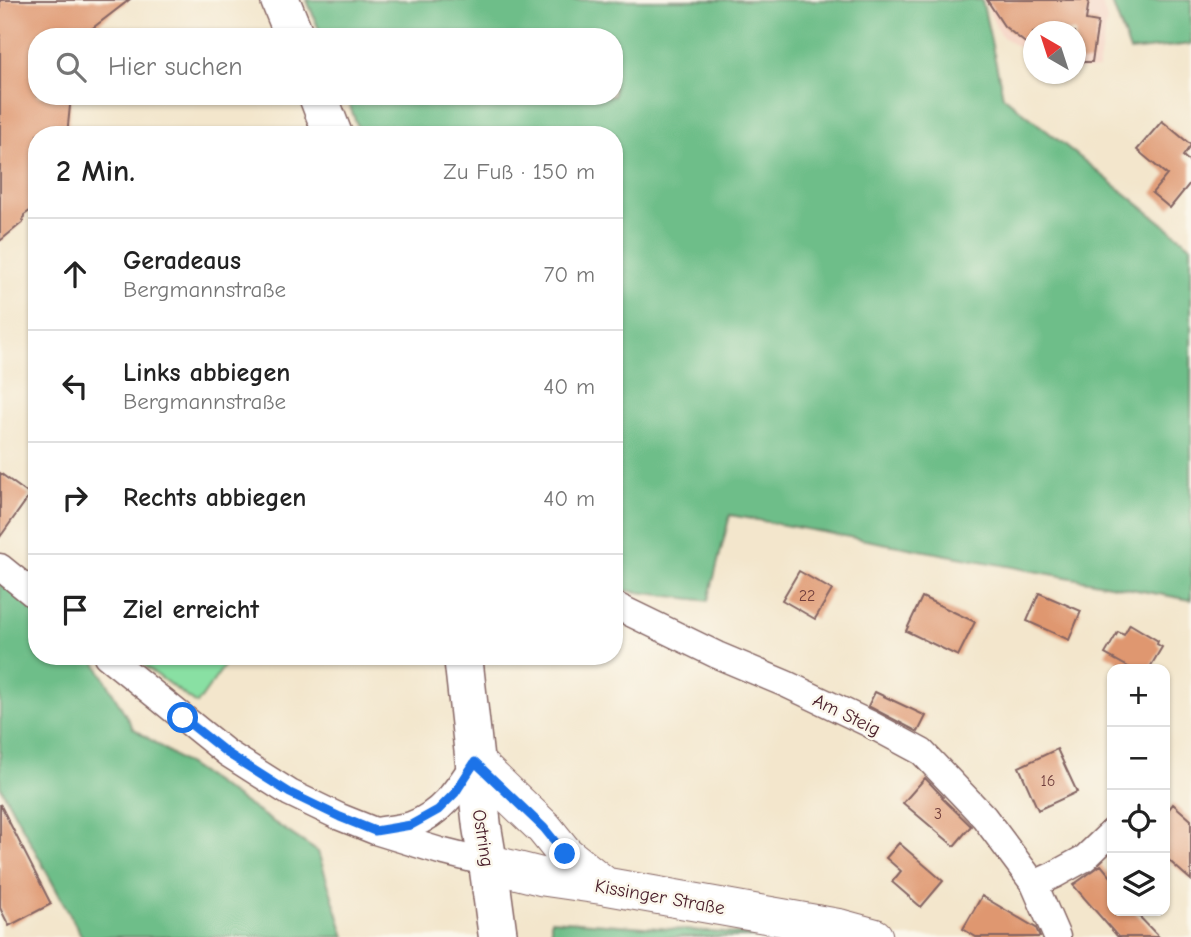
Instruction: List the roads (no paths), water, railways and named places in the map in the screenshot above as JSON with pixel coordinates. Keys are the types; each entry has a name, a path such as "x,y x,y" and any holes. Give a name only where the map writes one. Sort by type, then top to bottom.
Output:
{"main road":[{"path":"280,0 291,28"},
{"path":"321,105 330,126"},
{"name":"Ostring","path":"464,665 482,827 498,937"}],"street":[{"path":"0,567 28,590"},
{"name":"Am Steig","path":"623,609 870,724 922,752 984,817 1034,884 1057,937"},
{"path":"118,665 227,753 290,793 375,831 488,863"},
{"path":"375,831 411,825 438,810 455,793 475,762 544,828 565,854 605,886"},
{"path":"1034,884 1085,858 1107,837"},
{"name":"Kissinger Straße","path":"488,863 543,877 841,928 874,937"}]}
